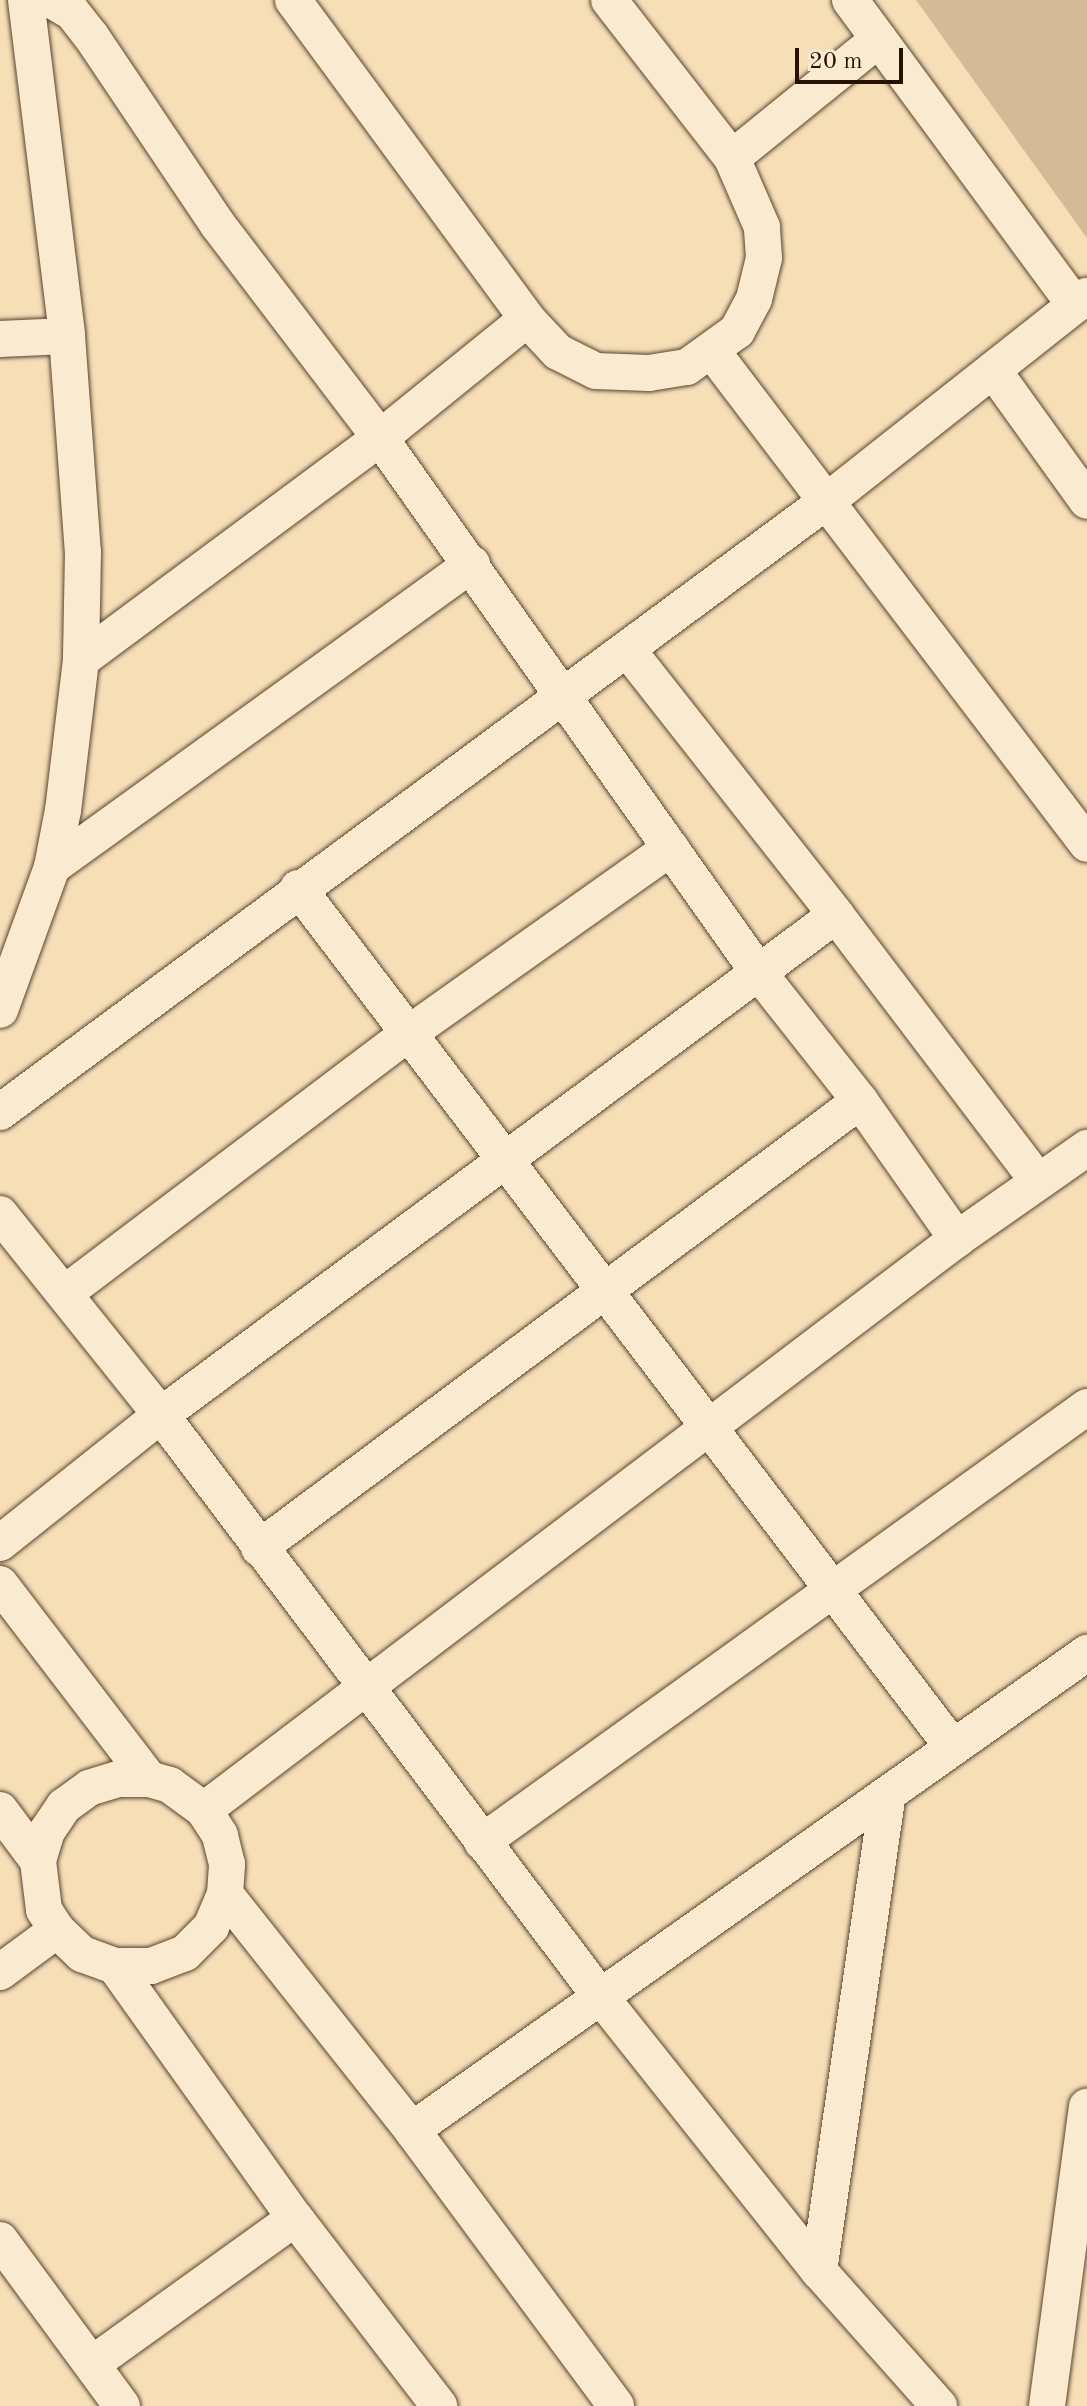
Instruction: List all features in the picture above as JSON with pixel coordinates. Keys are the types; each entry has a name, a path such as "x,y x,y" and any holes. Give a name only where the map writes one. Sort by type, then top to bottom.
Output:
{"street":[{"path":"0,1010 52,867 81,660 81,510 67,336 26,0"},
{"path":"293,0 527,319 558,352 596,371 649,373 687,367 737,331 754,299 764,258 762,227 732,158 609,0"},
{"path":"0,1112 563,692 627,649 827,501 1081,301 850,0"},
{"path":"60,2 91,36 218,225 472,564 759,973 860,1101 957,1239"},
{"path":"732,158 879,39"},
{"path":"81,660 380,438 527,319"},
{"path":"0,339 67,336"},
{"path":"712,351 1087,844"},
{"path":"993,370 1087,501"},
{"path":"52,867 472,564"},
{"path":"627,649 836,915 1038,1181"},
{"path":"65,1293 408,1034 671,848"},
{"path":"298,888 951,1745"},
{"path":"0,1543 161,1415 508,1162 836,915"},
{"path":"259,1548 860,1101"},
{"path":"204,1810 711,1429 957,1239 1087,1148"},
{"path":"0,1214 161,1415 363,1689 600,1996 819,2271 939,2406"},
{"path":"482,1842 830,1587 1087,1407"},
{"path":"0,1584 149,1779"},
{"path":"412,2130 887,1797 951,1745 1087,1653"},
{"path":"118,1779 149,1779 170,1785 204,1810 224,1850 225,1894 211,1927 185,1953 151,1966 115,1966 82,1954 57,1930 44,1910 38,1861 47,1831 64,1806 89,1788 118,1779"},
{"path":"819,2271 887,1797"},
{"path":"0,1810 38,1861"},
{"path":"225,1894 412,2130 616,2406"},
{"path":"0,1972 57,1930"},
{"path":"115,1966 295,2218 439,2406"},
{"path":"1047,2406 1087,2107"},
{"path":"92,2364 295,2218"},
{"path":"0,2241 122,2406"}],"shaded area":[{"path":"916,0 1087,0 1087,238"}]}
